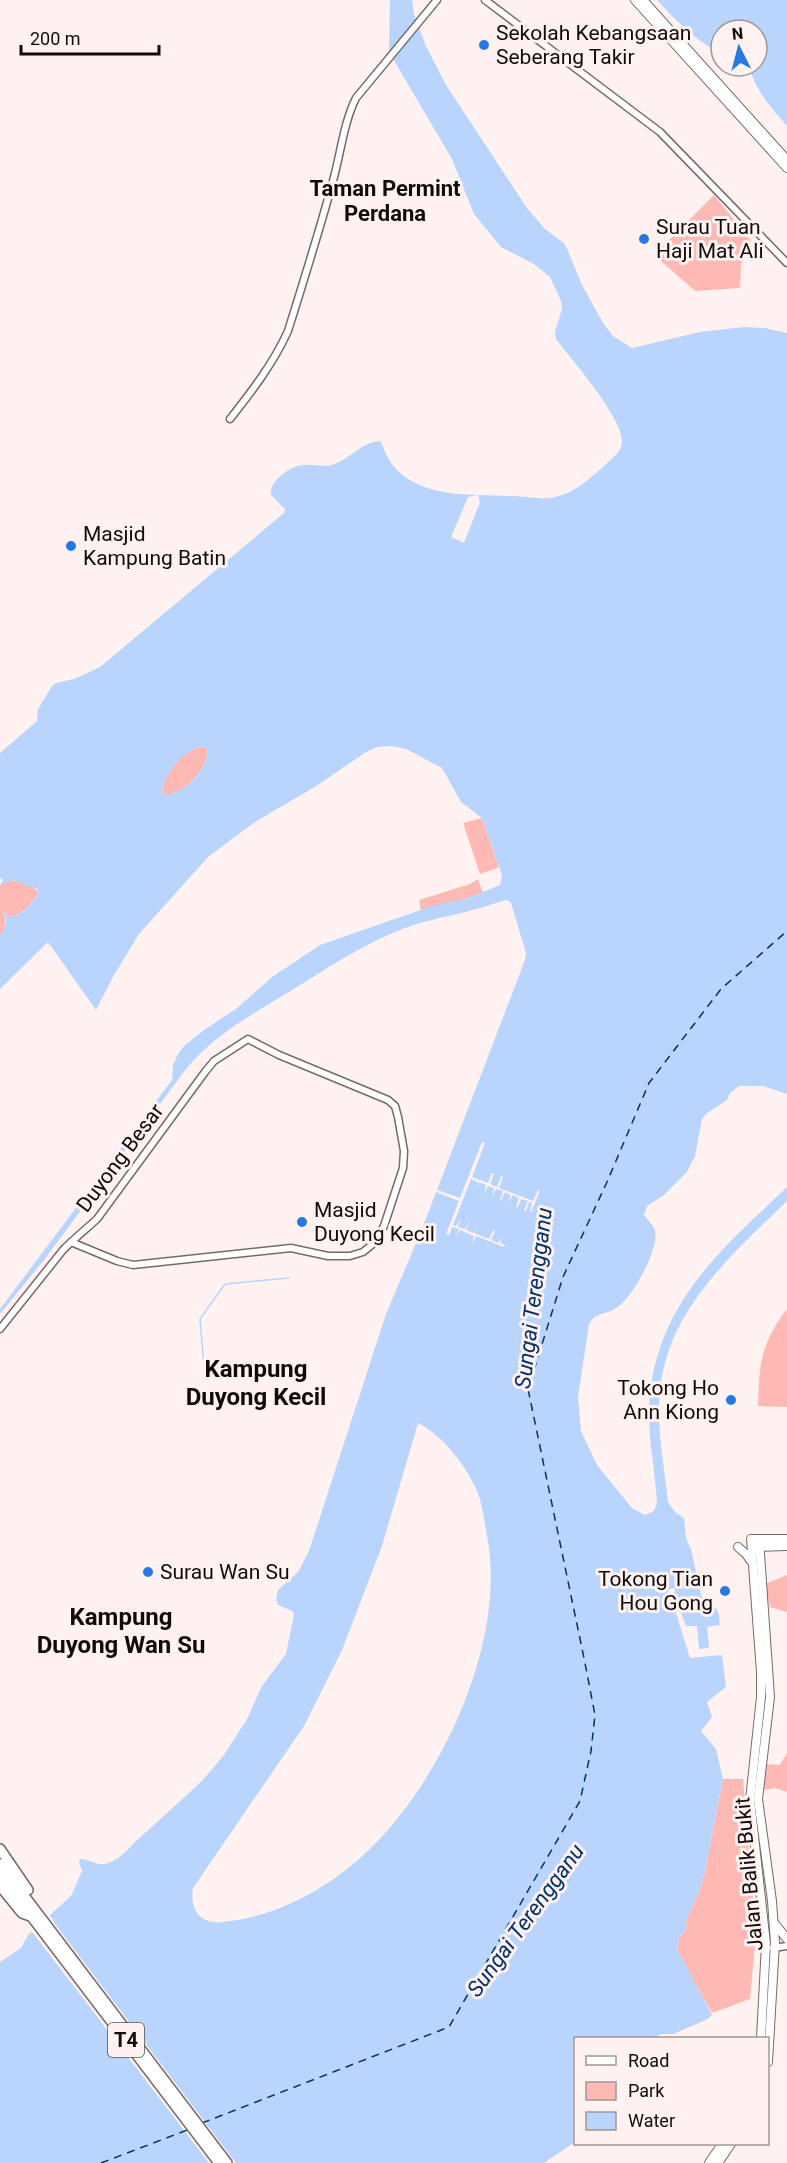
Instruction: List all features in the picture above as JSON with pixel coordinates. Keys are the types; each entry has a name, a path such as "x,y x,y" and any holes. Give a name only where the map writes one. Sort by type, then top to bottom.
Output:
{"highway":[{"path":"0,1849 11,1887"},
{"path":"0,1864 11,1887"},
{"path":"0,1875 11,1887"},
{"name":"T4","path":"11,1887 22,1913 33,1917 219,2163"},
{"name":"T4","path":"11,1887 43,1912 56,1936 227,2163"}],"main road":[{"path":"635,0 787,168"},
{"path":"643,0 787,160"},
{"path":"755,1543 787,1539"},
{"path":"755,1543 774,1547 787,1546"},
{"name":"Jalan Balik Bukit","path":"755,1543 770,1697 758,1799 774,1922 775,1945 769,2045"},
{"path":"738,1547 757,1563 774,1547"},
{"name":"Jalan Balik Bukit","path":"757,1563 761,1683 750,1800 766,1947 761,2037"},
{"path":"774,1922 787,1940"},
{"path":"709,2163 721,2145"},
{"path":"718,2163 730,2145"}],"street":[{"path":"485,0 660,132 787,262"},
{"path":"230,419 266,372 288,331 342,149 349,112 356,98 436,1"},
{"name":"Duyong Besar","path":"0,1329 53,1261 71,1242 98,1219 214,1061 248,1039 279,1055 388,1100 395,1106 404,1151 403,1168 388,1217 374,1243 363,1252 350,1256 317,1255 291,1248 133,1264 117,1261 71,1242"},
{"path":"766,1947 787,1940"},
{"path":"775,1945 787,1946"}],"green space":[{"path":"714,195 751,241 741,264 740,288 695,291 654,255"},
{"path":"202,746 207,748 207,755 193,780 177,792 162,793 170,770 175,764 187,752"},
{"path":"482,818 499,867 480,874 463,823"},
{"path":"478,879 483,893 421,910 419,900 470,884"},
{"path":"8,880 25,884 39,892 19,914 9,917 3,911 5,924 0,937 0,910 2,910 0,909 0,885"},
{"path":"787,1309 787,1407 758,1406 763,1355 778,1321"},
{"path":"787,1575 787,1612 770,1607 765,1584"},
{"path":"787,1753 787,1792 775,1788 764,1790 766,1764 780,1765"},
{"path":"723,1779 743,1779 756,1934 750,1999 712,2013 677,1951 679,1938 687,1928 686,1921 701,1886"}],"water":[{"name":"Sungai Terengganu","path":"390,0 412,0 414,14 426,46 446,85 527,208 544,228 565,244 582,285 613,336 632,348 700,332 744,327 765,328 787,333 787,1094 763,1086 739,1086 730,1093 727,1100 702,1119 695,1156 687,1172 664,1195 647,1206 644,1215 655,1230 655,1238 649,1260 637,1284 622,1303 594,1317 589,1324 578,1397 581,1431 597,1465 632,1508 645,1515 654,1511 657,1503 650,1435 650,1393 656,1360 667,1330 681,1303 718,1254 787,1187 787,1201 727,1260 692,1305 667,1355 659,1398 661,1442 668,1502 675,1512 684,1518 686,1538 691,1549 701,1595 706,1603 714,1606 719,1613 720,1625 707,1627 710,1656 722,1655 726,1687 707,1702 712,1717 701,1731 716,1749 723,1779 701,1886 686,1921 687,1928 679,1938 677,1950 712,2015 708,2019 673,2034 661,2034 656,2037 574,2037 574,2143 544,2163 0,2163 0,1962 21,1948 28,1935 71,1896 82,1871 80,1859 100,1864 114,1860 202,1781 224,1755 247,1719 262,1686 286,1654 294,1614 278,1605 276,1599 278,1590 298,1572 309,1551 386,1314 422,1229 526,953 511,903 507,900 503,901 423,922 389,934 343,958 232,1028 207,1047 186,1069 44,1260 0,1314 0,1309 172,1080 173,1065 184,1046 237,1008 272,977 320,945 432,906 465,899 500,885 502,875 482,818 461,802 442,768 406,749 391,746 377,747 255,822 208,857 139,934 96,1010 48,942 0,989 0,937 6,924 6,918 0,909 9,917 19,914 27,908 39,892 37,889 13,880 0,885 3,880 0,878 0,753 37,721 38,709 52,686 100,667 284,513 285,509 271,495 271,490 281,475 292,468 303,465 332,465 366,445 379,441 391,463 402,475 430,489 462,494 547,498 572,491 616,455 622,441 614,418 584,374 556,339 555,332 562,309 561,301 550,277 534,264 501,247 474,214 452,159 389,52","holes":["202,746 207,748 204,764 193,780 177,792 162,793 171,770 181,758","418,1423 445,1443 460,1461 479,1496 491,1569 489,1609 481,1650 469,1691 452,1731 410,1802 386,1832 352,1865 312,1892 268,1912 245,1919 222,1922 202,1918 195,1909 193,1888 304,1726 342,1650 382,1546"]},
{"path":"657,0 787,0 787,126 769,105 754,78 769,78 769,18 709,18 709,46 679,23"}],"pier":[{"path":"478,495 480,502 464,543 451,537 468,497"},
{"path":"482,1142 485,1143 472,1177 488,1183 492,1173 494,1174 490,1184 497,1187 501,1176 503,1177 499,1188 533,1201 538,1190 540,1191 530,1212 532,1203 529,1202 526,1211 524,1210 528,1201 521,1199 516,1207 519,1198 513,1195 508,1203 511,1195 505,1192 500,1200 503,1191 496,1189 492,1198 494,1188 488,1186 484,1195 486,1185 479,1182 476,1190 478,1182 471,1179 453,1225 456,1226 461,1219 458,1227 465,1229 470,1220 466,1230 473,1233 478,1224 474,1233 489,1239 493,1230 495,1231 491,1240 498,1243 503,1236 500,1243 505,1245 504,1247 476,1236 473,1244 474,1236 460,1230 456,1237 459,1229 452,1227 449,1235 446,1234 459,1201 436,1192 437,1190 460,1198"},
{"path":"674,1588 673,1593 686,1626 697,1626 699,1649 709,1648 710,1656 690,1658 673,1599 668,1590"},
{"path":"48,1913 236,2163 209,2163 30,1929"}],"waterway":[{"path":"205,1378 200,1319 225,1284 289,1278"}],"ferry route":[{"path":"202,2123 449,2027 580,1801 591,1751 595,1715 528,1389 563,1277 649,1083 721,989 787,931"},
{"path":"101,2163 190,2129"}],"place":[{"name":"Sekolah Kebangsaan Seberang Takir","path":"484,45"},
{"name":"Surau Tuan Haji Mat Ali","path":"644,239"},
{"name":"Masjid Kampung Batin","path":"71,546"},
{"name":"Masjid Duyong Kecil","path":"302,1222"},
{"name":"Tokong Ho Ann Kiong","path":"731,1400"},
{"name":"Surau Wan Su","path":"148,1572"},
{"name":"Tokong Tian Hou Gong","path":"725,1591"}],"district":[{"name":"Taman Permint Perdana","path":"385,200"},
{"name":"Kampung Duyong Kecil","path":"256,1383"},
{"name":"Kampung Duyong Wan Su","path":"121,1631"}]}
